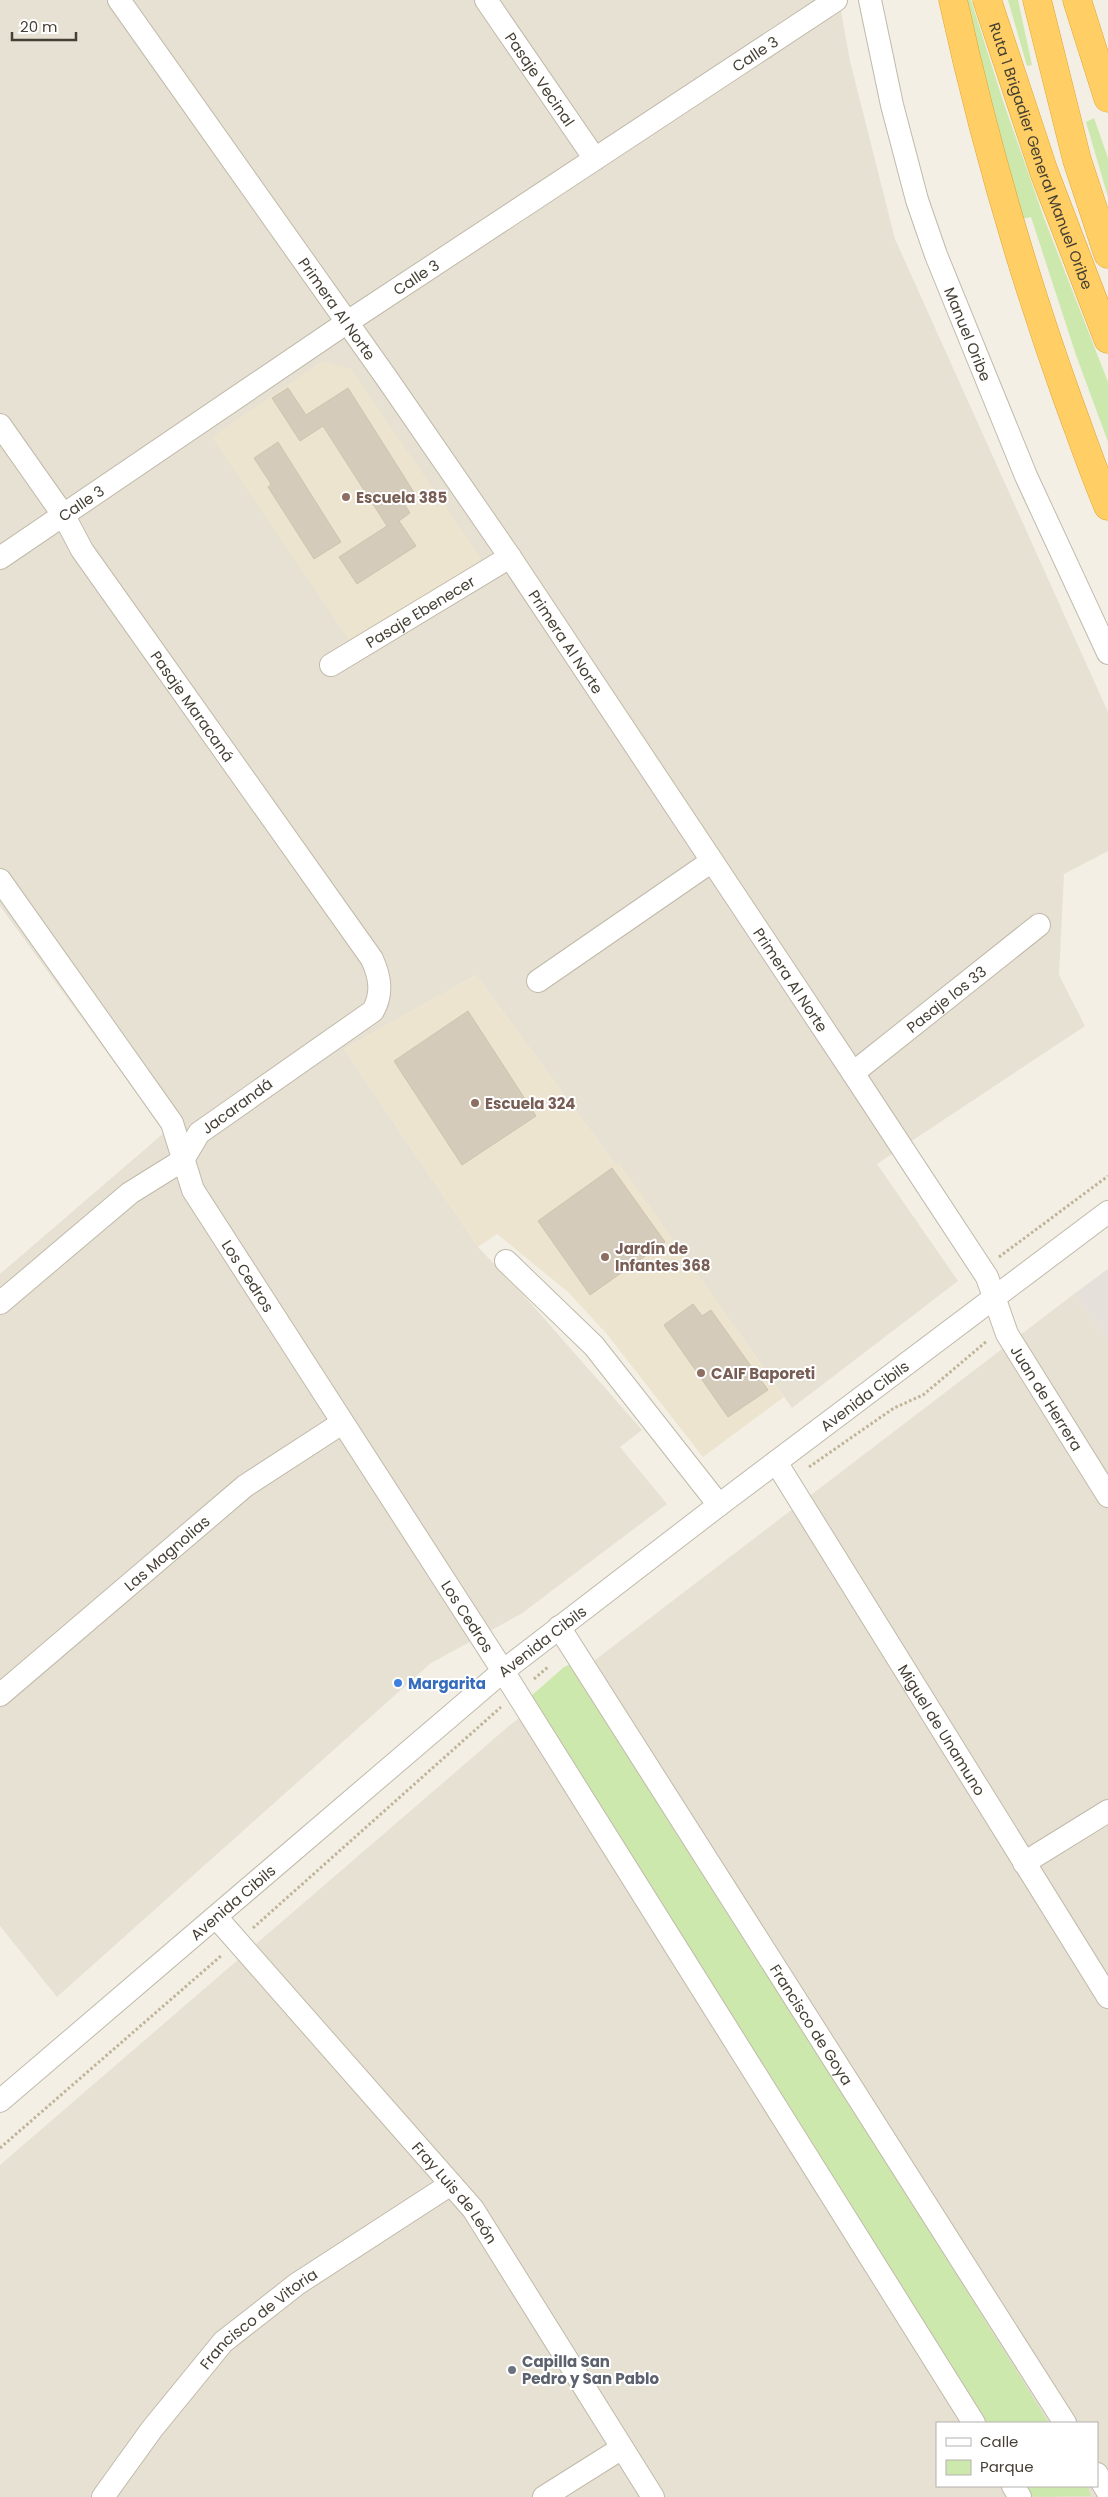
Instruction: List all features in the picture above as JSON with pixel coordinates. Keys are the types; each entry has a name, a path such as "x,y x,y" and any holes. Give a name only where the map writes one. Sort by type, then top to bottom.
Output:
{"highway":[{"path":"953,0 976,106 1018,254 1108,506"},
{"name":"Ruta 1 Brigadier General Manuel Oribe","path":"987,0 1044,172 1108,339"},
{"name":"Ruta 1 Brigadier General Manuel Oribe","path":"1037,0 1077,160 1108,254"},
{"path":"1077,0 1108,98"}],"street":[{"name":"Primera Al Norte","path":"119,0 388,380 510,557 987,1277 994,1297"},
{"name":"Pasaje Vecinal","path":"486,0 595,159"},
{"name":"Calle 3","path":"0,558 346,323 836,0"},
{"name":"Manuel Oribe","path":"870,0 892,105 917,200 936,255 1026,476 1108,653"},
{"name":"Pasaje Maracaná","path":"0,425 64,516 82,550 372,959 378,974 380,989"},
{"name":"Pasaje Ebenecer","path":"330,665 510,557"},
{"path":"538,981 712,861"},
{"name":"Los Cedros","path":"0,880 172,1123 193,1190 503,1671"},
{"name":"Pasaje los 33","path":"853,1073 1039,925"},
{"name":"Jacarandá","path":"0,1303 130,1193 183,1160 199,1133 373,1010 379,1000 380,989"},
{"name":"Avenida Cibils","path":"0,2101 503,1671 559,1626 1108,1212"},
{"path":"506,1261 594,1346 719,1505"},
{"name":"Juan de Herrera","path":"994,1297 1008,1334 1108,1496"},
{"name":"Las Magnolias","path":"0,1695 245,1486 342,1423"},
{"name":"Miguel de Unamuno","path":"776,1462 1108,1997"},
{"name":"Francisco de Goya","path":"559,1626 1064,2422"},
{"path":"503,1671 973,2422"},
{"path":"1024,1863 1108,1810"},
{"name":"Fray Luis de León","path":"216,1917 472,2209 653,2497"},
{"name":"Francisco de Vitoria","path":"103,2497 152,2429 223,2342 297,2284 451,2184"},
{"path":"544,2497 622,2448"},
{"path":"1098,2476 1108,2492"}],"shaded area":[{"path":"0,0 839,0 850,61 895,239 1108,712 1108,851 1064,874 1059,975 1085,1026 877,1164 958,1281 792,1408 619,1164 616,1165 476,975 344,1049 478,1247 520,1291 642,1430 620,1447 667,1504 521,1614 431,1663 57,1997 0,1926 0,1274 165,1132 0,906"},
{"name":"Escuela 385","path":"322,361 351,369 480,557 476,568 351,643 212,437"},
{"path":"476,975 616,1165 619,1163 784,1397 703,1457 606,1333 568,1292 497,1234 478,1247 344,1049"},
{"path":"1108,1269 1108,1340 1074,1294"},
{"path":"1074,1294 1108,1340 1108,2497 0,2497 0,2165 510,1725"}],"green space":[{"path":"962,0 971,0 1003,101 1044,218 1108,382 1108,442 1076,355 1031,217 1022,219"},
{"path":"1008,0 1018,0 1032,65 1027,66"},
{"path":"1094,118 1108,158 1108,197 1086,122"},
{"path":"571,1664 757,1955 1048,2422 974,2422 531,1696 564,1667"},
{"path":"1014,2487 1088,2487 1091,2496 1020,2497"}],"building":[{"path":"288,388 306,415 348,388 415,494 403,502 410,513 399,521 416,546 357,584 339,557 387,526 323,426 300,441 272,398"},
{"path":"278,442 341,542 314,559 268,487 271,484 254,458"},
{"path":"468,1011 536,1116 462,1165 394,1061"},
{"path":"612,1168 665,1242 590,1295 538,1221"},
{"path":"693,1304 702,1316 711,1310 768,1390 728,1417 664,1325"}],"place":[{"name":"Escuela 385","path":"346,497"},
{"name":"Escuela 324","path":"475,1103"},
{"name":"Jardín de Infantes 368","path":"605,1257"},
{"name":"CAIF Baporeti","path":"701,1373"},
{"name":"Margarita","path":"398,1683"},
{"name":"Capilla San Pedro y San Pablo","path":"512,2370"}]}
